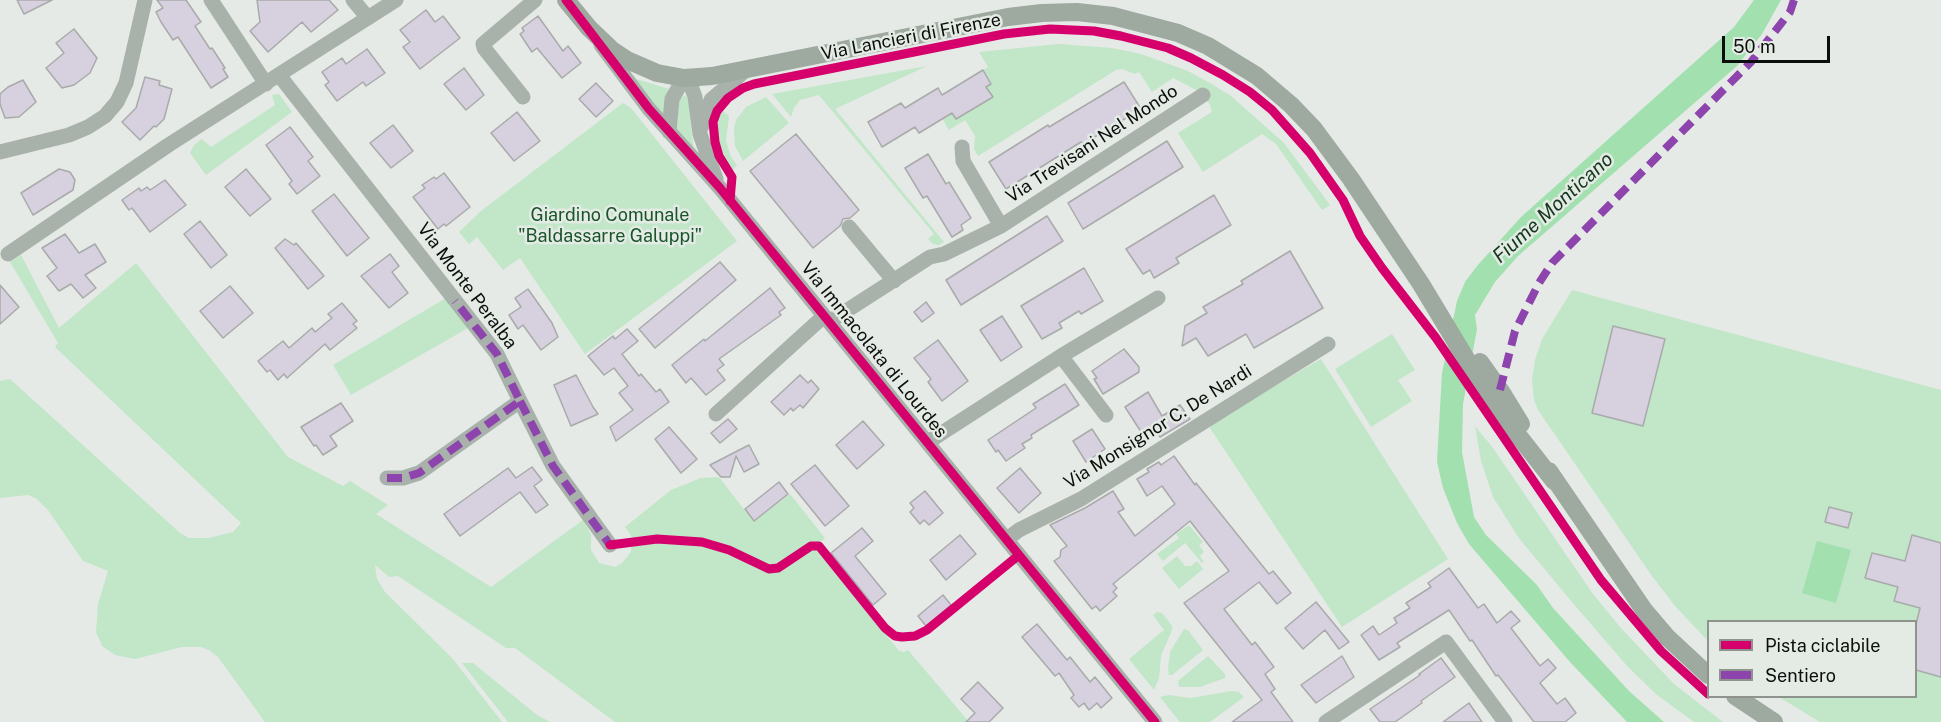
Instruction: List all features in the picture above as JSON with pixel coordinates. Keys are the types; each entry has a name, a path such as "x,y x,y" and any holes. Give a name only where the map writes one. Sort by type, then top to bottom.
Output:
{"main road":[{"name":"Via Immacolata di Lourdes","path":"566,0 589,28"},
{"name":"Via Lancieri di Firenze","path":"589,28 612,50 627,60 657,73 684,78 712,76 987,21 1042,13 1077,12 1113,16 1178,33 1232,59 1257,76 1291,105 1314,129 1352,179 1421,284 1492,402 1554,481 1644,610 1667,637 1707,674"},
{"name":"Via Lancieri di Firenze","path":"1442,317 1495,382 1554,481"},
{"path":"1738,698 1760,715 1774,722"}],"street":[{"path":"0,152 69,135 105,116 117,102 126,83 145,0"},
{"path":"211,0 266,84"},
{"path":"353,0 368,18"},
{"path":"8,254 170,144 396,0"},
{"path":"523,97 483,44 535,0"},
{"name":"Via Immacolata di Lourdes","path":"589,28 620,72 669,132 720,188 1154,722"},
{"path":"700,134 711,100 747,69"},
{"name":"Via Monte Peralba","path":"279,75 497,354 553,466 610,545"},
{"path":"669,132 672,99 684,78"},
{"name":"Via Immacolata di Lourdes","path":"684,78 695,97 700,134 720,188"},
{"name":"Via Trevisani Nel Mondo","path":"717,414 827,319 894,281 930,257 944,254 1001,225 1203,95"},
{"name":"Via Trevisani Nel Mondo","path":"962,147 963,160 1001,225"},
{"path":"849,227 894,281"},
{"path":"920,245 930,257"},
{"path":"928,442 1061,356 1158,298"},
{"name":"Via Monsignor C. De Nardi","path":"1006,539 1019,530 1081,499 1328,345"},
{"path":"1061,356 1106,415"},
{"path":"387,478 403,478 419,474 520,401"},
{"path":"1326,722 1446,642 1505,722"}],"green space":[{"path":"1059,44 1112,48 1141,54 1188,71 1210,83 1231,96 1284,143 1330,205 1322,210 1276,144 1262,134 1203,172 1178,133 1212,112 1210,105 1202,93 1173,78 1152,92 1139,72 1135,74 1122,69 1116,70 978,156 974,149 975,136 965,120 949,130 942,118 952,113 956,119 992,97 986,87 991,84 983,70 988,67 979,52"},
{"path":"927,66 835,109 944,242 939,245 933,244 928,239 934,234 819,95 800,100 791,117 772,94"},
{"path":"633,78 669,89 664,116"},
{"path":"279,94 292,112 206,175 190,153 194,145 202,139 211,147 275,105 272,95"},
{"path":"685,95 688,100 694,153 677,129 679,100"},
{"path":"766,97 789,123 743,161 735,146 736,120 746,107"},
{"name":"Giardino Comunale \"Baldassarre Galuppi\"","path":"623,103 631,108 737,241 585,354 520,258 503,270 477,237 469,244 459,232 481,211"},
{"path":"721,110 729,116 726,141 731,157 737,165 733,170 725,160 718,138 718,115"},
{"path":"21,255 59,328 136,263 288,457 343,486 350,481 388,505 376,514 491,587 583,520 591,535 591,550 599,563 615,567 622,563 631,552 631,542 636,543 625,527 671,490 701,478 719,477 753,521 790,494 825,538 821,542 826,549 821,552 899,651 908,650 969,722 615,722 515,648 506,648 398,576 389,577 375,565 377,579 385,592 452,658 502,722 265,722 218,657 209,650 201,647 182,647 135,659 115,655 102,646 96,632 98,604 108,571 83,561 48,510 37,499 28,495 0,498 0,381 10,379 180,533 189,538 209,538 233,532 241,523 55,347 58,343 10,262"},
{"path":"1572,290 1941,390 1941,722 1820,722 1781,698 1917,698 1917,620 1707,620 1707,640 1675,606 1652,576 1538,410 1534,400 1532,380 1535,360 1542,339"},
{"path":"446,298 468,328 351,395 333,365"},
{"path":"1392,334 1415,370 1398,380 1412,401 1371,427 1335,369"},
{"path":"1321,359 1448,559 1342,627 1208,425"},
{"path":"1475,426 1493,448 1593,594 1620,627 1674,684 1723,722 1694,722 1657,695 1628,667 1572,602 1518,537 1493,497 1481,461"},
{"path":"1189,525 1203,542 1199,545 1204,552 1200,556 1204,562 1202,563 1185,543 1163,561 1157,554 1179,538 1176,534"},
{"path":"1177,556 1185,566 1191,566 1197,561 1203,569 1179,589 1162,568"},
{"path":"1157,612 1162,613 1167,619 1172,630 1161,656 1159,678 1154,690 1129,659 1164,630 1153,615"},
{"path":"1184,629 1188,630 1203,650 1169,675 1170,652"},
{"path":"1208,656 1225,674 1225,678 1200,687 1179,687 1178,681"},
{"path":"462,663 473,663 537,715 550,722 508,722"},
{"path":"1232,691 1239,692 1244,697 1210,722 1180,722 1160,697 1169,695 1190,698"}],"water":[{"name":"Fiume Monticano","path":"1754,0 1781,0 1762,34 1737,66 1518,256 1495,282 1475,315 1477,329 1463,404 1462,452 1474,517 1486,535 1537,585 1553,608 1629,691 1664,722 1627,722 1570,662 1469,544 1457,523 1443,488 1437,462 1442,373 1457,301 1465,282 1477,266 1521,217 1734,27"},
{"path":"1817,541 1851,550 1836,603 1802,593"}],"building":[{"path":"17,0 52,0 24,14"},
{"path":"157,0 186,0 201,22 195,26 225,68 223,69 228,77 211,88 178,37 173,40 161,22 156,12 163,8"},
{"path":"257,0 329,0 338,10 311,32 302,22 268,52 250,31 260,22"},
{"path":"426,10 435,22 443,16 460,38 420,69 403,47 410,42 400,30"},
{"path":"538,16 563,51 568,46 581,63 562,78 537,48 532,52 520,34 524,31 522,28"},
{"path":"74,29 97,58 90,73 74,85 62,88 46,68 64,53 56,43"},
{"path":"367,49 385,73 366,86 363,82 337,101 325,85 329,82 322,72 342,58 346,64"},
{"path":"464,68 484,95 466,110 444,84"},
{"path":"983,70 991,84 986,87 993,97 956,119 952,113 919,133 915,127 882,147 868,122 901,103 905,108 938,88 942,95"},
{"path":"145,77 160,81 159,85 172,89 164,119 140,140 122,122 136,108"},
{"path":"23,80 36,102 19,117 5,118 0,104 0,94 8,87"},
{"path":"1124,82 1141,109 1083,144 1081,142 1006,189 989,162"},
{"path":"596,83 613,101 596,117 579,99"},
{"path":"517,112 540,141 514,161 491,133"},
{"path":"393,125 413,151 391,168 370,143"},
{"path":"290,127 313,157 308,161 320,176 297,194 289,184 292,181 266,145"},
{"path":"796,134 859,210 850,218 843,219 840,226 813,248 750,171"},
{"path":"1167,141 1183,167 1083,229 1068,203"},
{"path":"928,154 946,184 949,182 971,218 961,225 963,230 952,237 927,196 923,198 905,168"},
{"path":"59,169 70,172 75,180 73,190 33,215 21,193"},
{"path":"246,169 271,199 250,216 225,187"},
{"path":"444,173 470,207 446,226 444,224 438,229 413,197 425,188 422,185"},
{"path":"165,180 186,205 150,232 132,208 129,210 122,200 139,188 141,191 147,187 150,190"},
{"path":"334,194 369,238 347,256 312,211"},
{"path":"1214,195 1231,225 1176,258 1179,263 1154,278 1150,270 1143,274 1126,249"},
{"path":"1047,216 1063,241 961,305 946,280"},
{"path":"200,221 227,255 211,268 184,234"},
{"path":"65,234 79,253 95,244 106,262 85,275 96,288 83,298 71,284 59,291 47,276 57,268 42,248"},
{"path":"285,239 294,245 296,243 324,276 308,289 275,248"},
{"path":"1290,251 1323,308 1254,348 1246,334 1208,356 1196,338 1182,346 1185,326 1207,313 1203,307 1243,284 1241,281"},
{"path":"390,254 399,266 392,272 408,293 389,308 361,276"},
{"path":"720,262 736,280 655,348 639,329"},
{"path":"1084,268 1103,301 1059,323 1062,328 1042,339 1021,306"},
{"path":"0,285 19,307 0,324"},
{"path":"230,286 253,313 223,338 200,311"},
{"path":"770,288 785,308 779,312 781,315 719,359 724,365 717,370 725,380 706,395 691,378 686,383 672,365"},
{"path":"528,289 552,323 558,337 541,350 523,325 518,329 509,315 521,307 515,298"},
{"path":"926,302 934,313 922,322 914,312"},
{"path":"342,303 357,321 353,324 357,328 330,350 325,344 287,378 284,374 278,380 258,361 283,341 289,348 312,328 315,332 332,318 328,314"},
{"path":"1002,316 1022,347 1001,361 980,330"},
{"path":"1613,326 1665,339 1643,426 1592,413"},
{"path":"627,329 638,341 622,354 639,376 641,374 656,392 660,389 669,402 616,441 610,427 633,410 619,393 628,386 614,368 604,375 588,356 613,336 615,339"},
{"path":"938,340 968,381 942,401 928,382 931,379 914,358"},
{"path":"1124,349 1139,367 1139,372 1103,394 1092,371"},
{"path":"576,375 598,414 571,426 554,385"},
{"path":"800,375 808,383 811,380 819,389 803,408 800,405 793,411 791,408 784,415 771,402"},
{"path":"1065,384 1079,405 1031,435 1032,438 1022,444 1025,448 1006,461 988,440 1036,408 1033,404"},
{"path":"1148,392 1162,416 1180,405 1190,419 1160,437 1156,431 1145,438 1125,407"},
{"path":"341,403 353,421 330,436 337,446 323,455 301,427"},
{"path":"728,419 737,429 720,443 711,433"},
{"path":"863,421 884,445 857,469 836,445"},
{"path":"669,427 697,459 681,473 655,439"},
{"path":"1092,429 1105,449 1086,462 1073,441"},
{"path":"749,445 759,464 744,472 736,456 730,477 721,477 710,465"},
{"path":"1174,456 1195,485 1196,483 1269,574 1273,571 1291,593 1277,604 1259,582 1224,609 1252,645 1255,642 1274,667 1265,674 1275,689 1271,692 1293,722 1232,722 1262,700 1184,603 1229,571 1190,521 1113,584 1117,588 1113,592 1117,596 1100,611 1096,606 1092,609 1054,561 1060,557 1061,550 1067,546 1050,525 1113,491 1124,509 1118,512 1135,536 1175,504 1162,486 1147,496 1137,479 1149,472 1147,469 1159,462 1161,465"},
{"path":"815,465 849,506 825,526 791,484"},
{"path":"532,467 542,480 534,486 548,505 536,513 520,492 460,536 444,514 508,468 516,478"},
{"path":"1020,468 1041,493 1019,513 997,488"},
{"path":"779,482 788,494 754,521 745,509"},
{"path":"925,491 943,513 929,525 924,520 920,524 910,512 914,508 910,503"},
{"path":"1829,507 1852,513 1848,528 1825,522"},
{"path":"862,528 873,541 855,556 886,594 873,605 831,553"},
{"path":"960,535 976,554 946,580 930,560"},
{"path":"1912,535 1941,543 1941,677 1917,670 1917,620 1920,608 1894,601 1898,587 1865,578 1872,553 1905,561"},
{"path":"1449,568 1478,608 1484,604 1497,623 1511,611 1520,621 1511,628 1540,666 1548,659 1556,668 1540,683 1557,704 1565,698 1576,713 1565,722 1534,722 1498,675 1496,676 1449,610 1397,643 1400,647 1379,660 1361,635 1373,626 1379,635 1397,623 1394,618 1410,608 1406,603 1431,587 1428,583"},
{"path":"943,595 951,605 926,626 918,616"},
{"path":"1316,602 1349,642 1339,649 1325,630 1303,649 1285,628"},
{"path":"1037,624 1067,660 1070,657 1090,682 1095,677 1112,698 1101,708 1097,703 1089,710 1084,703 1079,707 1071,698 1074,695 1059,673 1055,676 1022,637"},
{"path":"1342,656 1354,677 1316,703 1301,685"},
{"path":"1441,658 1455,677 1395,722 1380,722 1370,709"},
{"path":"978,682 1003,708 989,722 966,722 975,713 961,699"},
{"path":"1469,703 1482,722 1443,722"}],"marked path":[{"path":"1500,390 1515,331 1539,283 1552,263 1751,62 1790,12 1794,0"},
{"path":"387,478 403,478 419,473 520,401 497,354 455,301"},
{"path":"520,401 553,466 610,545"}],"cycle path":[{"path":"566,0 649,109 720,188 1155,722"},
{"path":"730,201 732,177 719,156 713,122 717,111 728,98 754,84 1004,34 1050,29 1094,31 1121,36 1168,48 1191,58 1250,92 1272,110 1310,153 1343,200 1360,236 1436,338 1601,580 1661,651 1707,693"},
{"path":"610,545 657,539 702,542 729,550 769,569 778,568 811,546 819,546 885,628 895,636 902,637 915,636 927,630 1019,555"}]}
